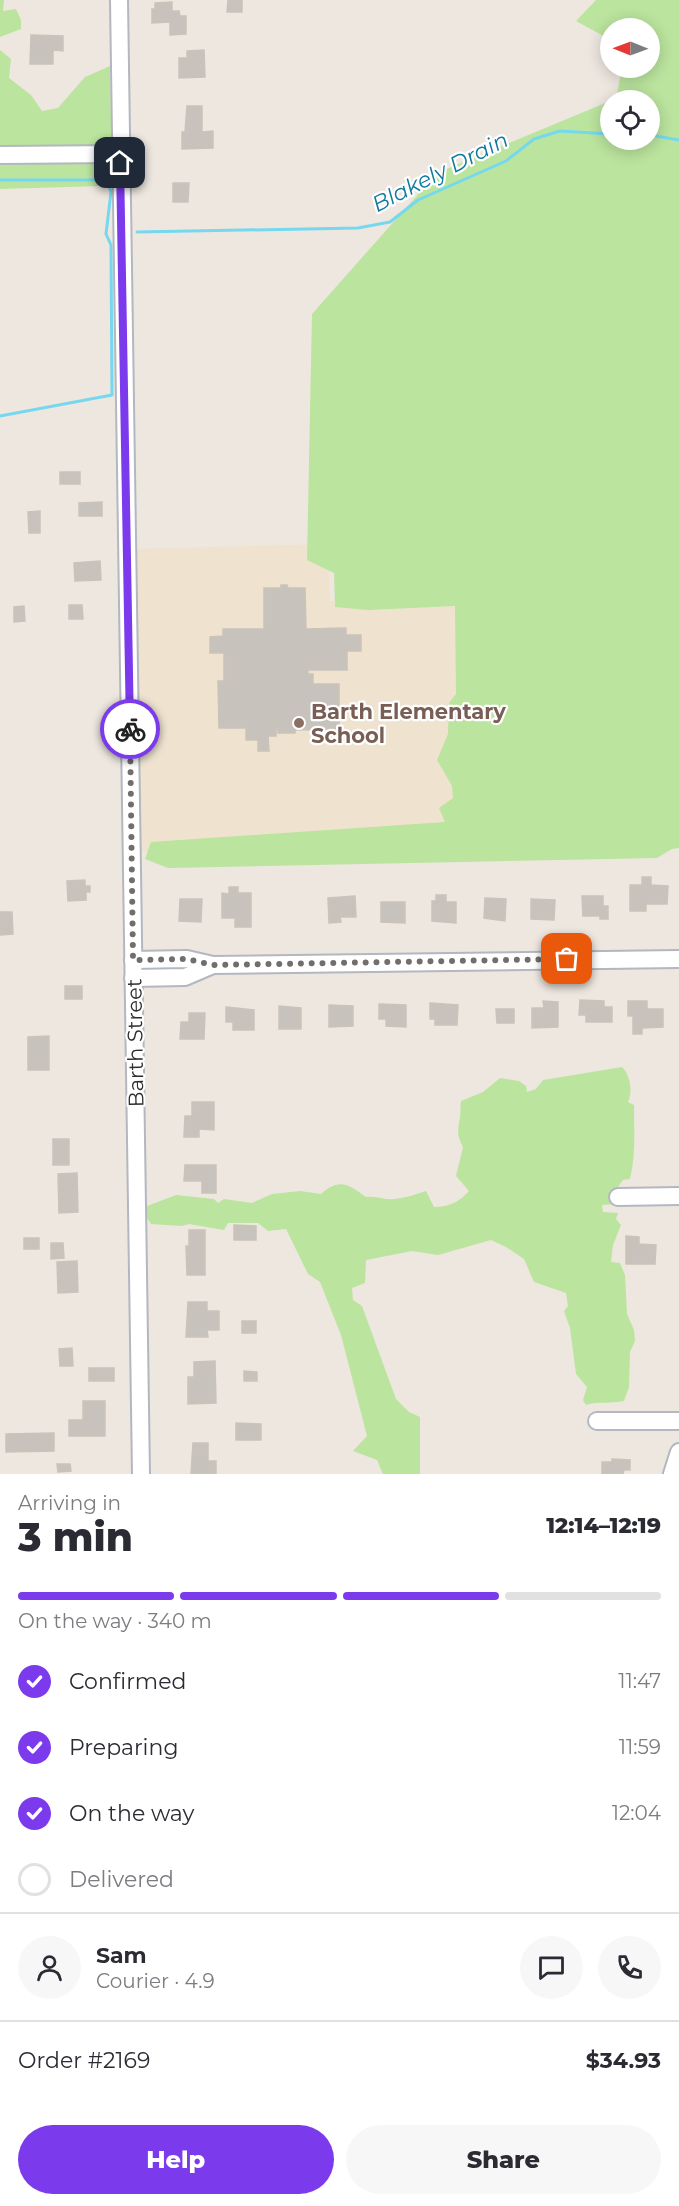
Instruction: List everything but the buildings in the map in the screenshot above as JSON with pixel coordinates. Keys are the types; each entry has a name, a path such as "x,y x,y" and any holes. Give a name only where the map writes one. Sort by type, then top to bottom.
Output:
{"street":[{"name":"Barth Street","path":"118,0 141,1474"},
{"path":"0,155 120,154"},
{"path":"133,960 187,959 213,965 679,959"},
{"path":"134,978 185,977 213,965"},
{"path":"618,1197 679,1196"},
{"path":"597,1421 679,1420"},
{"path":"672,1474 679,1452"}],"shaded area":[{"name":"Barth Elementary School","path":"328,544 330,601 461,598 467,844 137,852 130,549"}],"green space":[{"path":"0,0 4,0 3,11 16,9 21,20 21,29 0,37"},
{"path":"596,0 679,0 679,848 672,849 657,858 168,868 145,859 151,842 445,822 439,808 453,798 452,786 437,760 448,734 449,703 456,694 455,606 368,610 335,607 334,573 307,560 312,314 437,173 600,105 600,150 660,150 660,90 618,90 620,78 660,78 660,18 600,18 600,34 576,21"},
{"path":"0,50 11,59 9,78 31,95 42,111 58,108 85,77 110,66 112,172 101,186 0,189"},
{"path":"622,1067 630,1083 628,1102 634,1105 632,1170 630,1179 623,1180 618,1187 620,1192 616,1204 602,1205 603,1212 618,1213 616,1219 621,1225 613,1245 611,1262 620,1263 625,1275 627,1314 634,1330 635,1341 630,1352 629,1387 624,1401 586,1405 583,1400 587,1387 576,1374 570,1328 564,1311 568,1306 566,1293 534,1282 524,1259 506,1247 491,1240 438,1255 412,1251 366,1260 365,1283 352,1288 353,1300 362,1306 396,1399 409,1412 420,1417 420,1474 383,1474 377,1460 353,1451 367,1436 341,1335 320,1282 308,1274 286,1229 268,1231 258,1223 228,1223 224,1230 189,1224 182,1226 151,1224 145,1215 147,1206 176,1195 214,1199 218,1203 224,1199 252,1203 272,1194 300,1191 321,1194 339,1184 349,1186 366,1197 386,1199 402,1198 426,1191 434,1207 449,1205 469,1191 456,1176 463,1147 458,1132 461,1101 483,1092 500,1078 519,1081 526,1086 527,1092 536,1089 543,1080"}],"waterway":[{"name":"Blakely Drain","path":"137,232 358,228 390,222 418,200 506,161 534,139 560,131 600,133"},
{"name":"Blakely Drain","path":"660,137 679,140"},
{"name":"Blakely Drain","path":"0,180 107,180 111,192 106,234 111,245 112,395 0,416"}],"way so far":[{"path":"130,729 133,960 187,959 213,965 567,959"}],"place":[{"name":"Barth Elementary School","path":"299,723"}],"route":[{"path":"120,163 130,729"}]}
